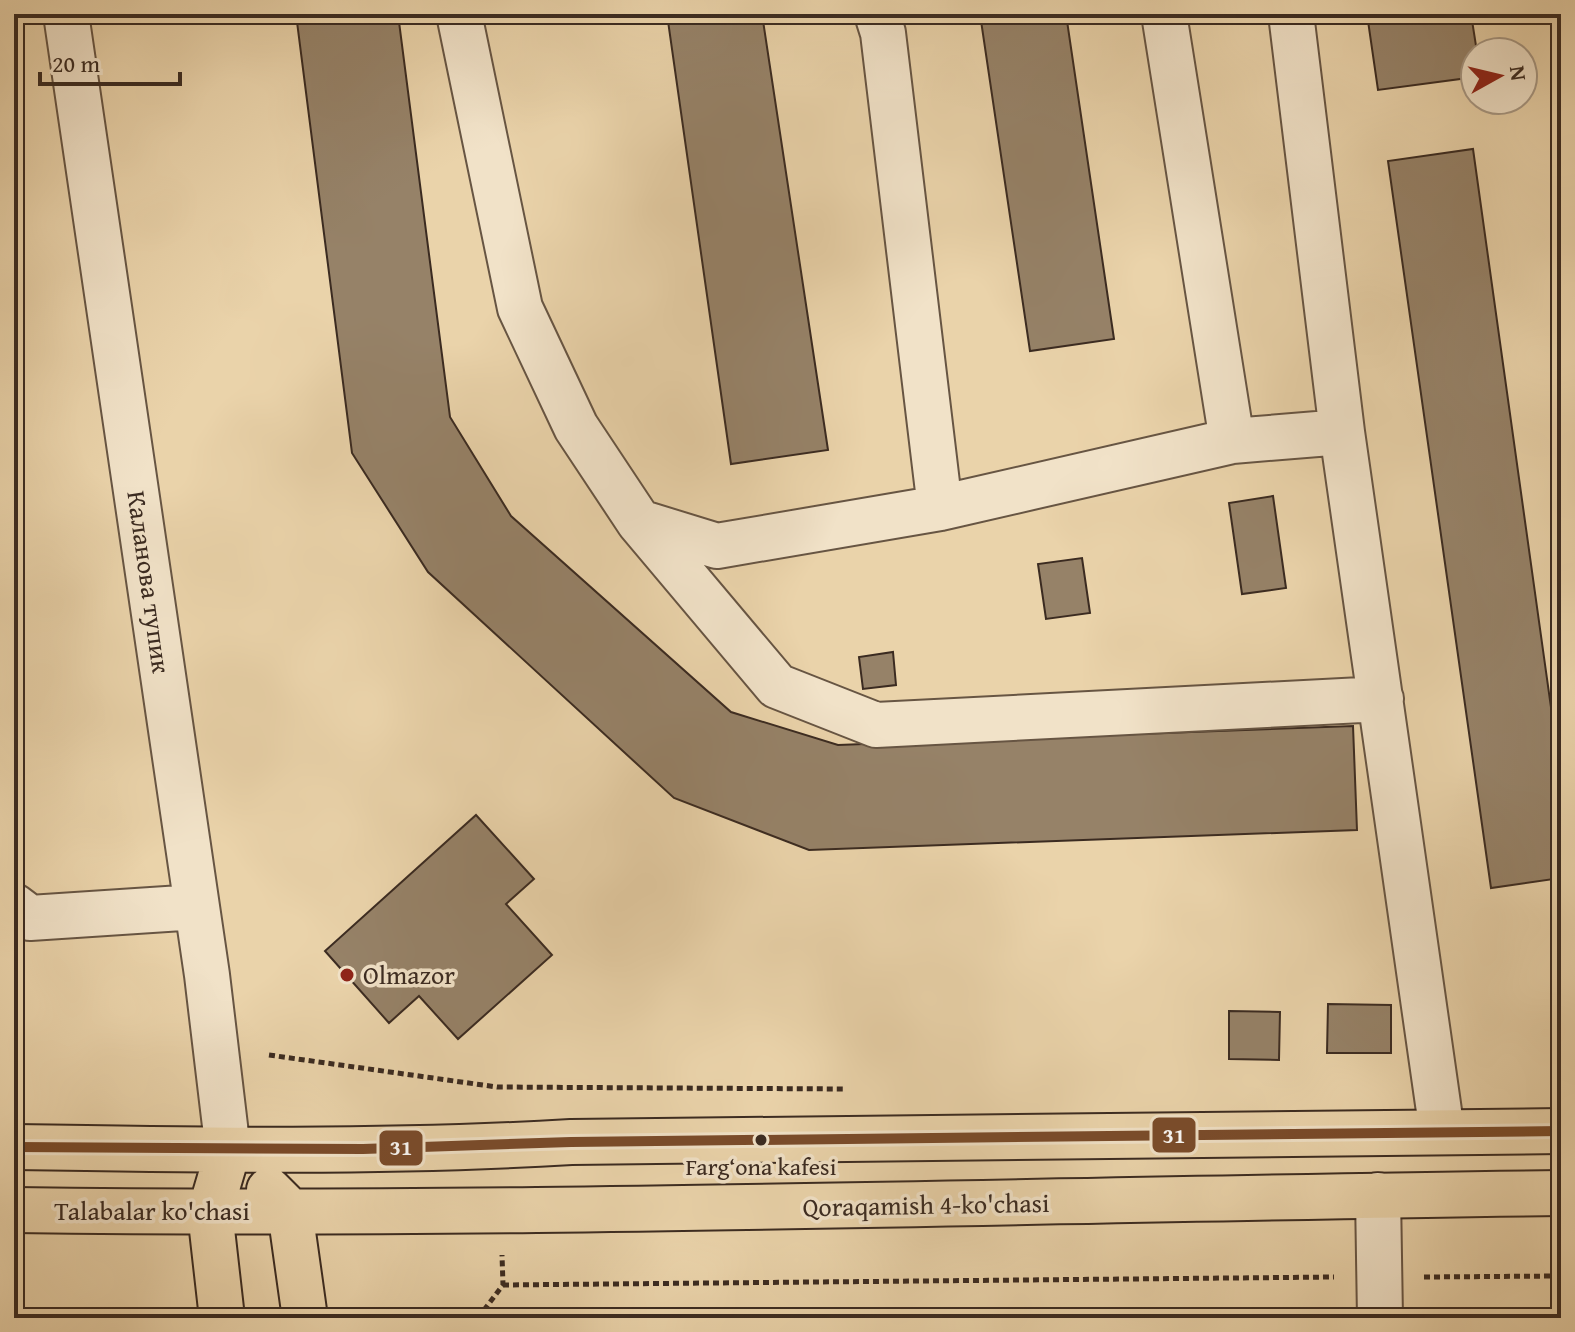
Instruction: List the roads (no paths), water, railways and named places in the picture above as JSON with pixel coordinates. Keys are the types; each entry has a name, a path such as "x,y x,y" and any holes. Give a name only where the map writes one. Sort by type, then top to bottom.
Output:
{"main road":[{"path":"14,1147 228,1151 483,1147 571,1142 1561,1131"},
{"path":"228,1151 290,1211 305,1318"},
{"path":"222,1318 210,1212 228,1151"},
{"name":"Qoraqamish 4-ko'chasi","path":"290,1211 761,1208 1561,1193"},
{"name":"Talabalar ko'chasi","path":"14,1210 290,1211"}],"street":[{"name":"Каланова тупик","path":"66,14 197,907 228,1151"},
{"path":"459,14 520,308 576,427 639,522 777,686 876,725 1381,699"},
{"path":"877,14 883,33 940,508"},
{"path":"1164,14 1232,441"},
{"path":"1291,14 1342,432 1442,1132"},
{"path":"639,522 717,546 940,508 1232,441 1342,432"},
{"path":"14,906 30,918 197,907"},
{"path":"1378,1195 1380,1298"}],"place":[{"name":"Olmazor","path":"347,975"},
{"name":"Farg‘ona kafesi","path":"761,1140"}]}
